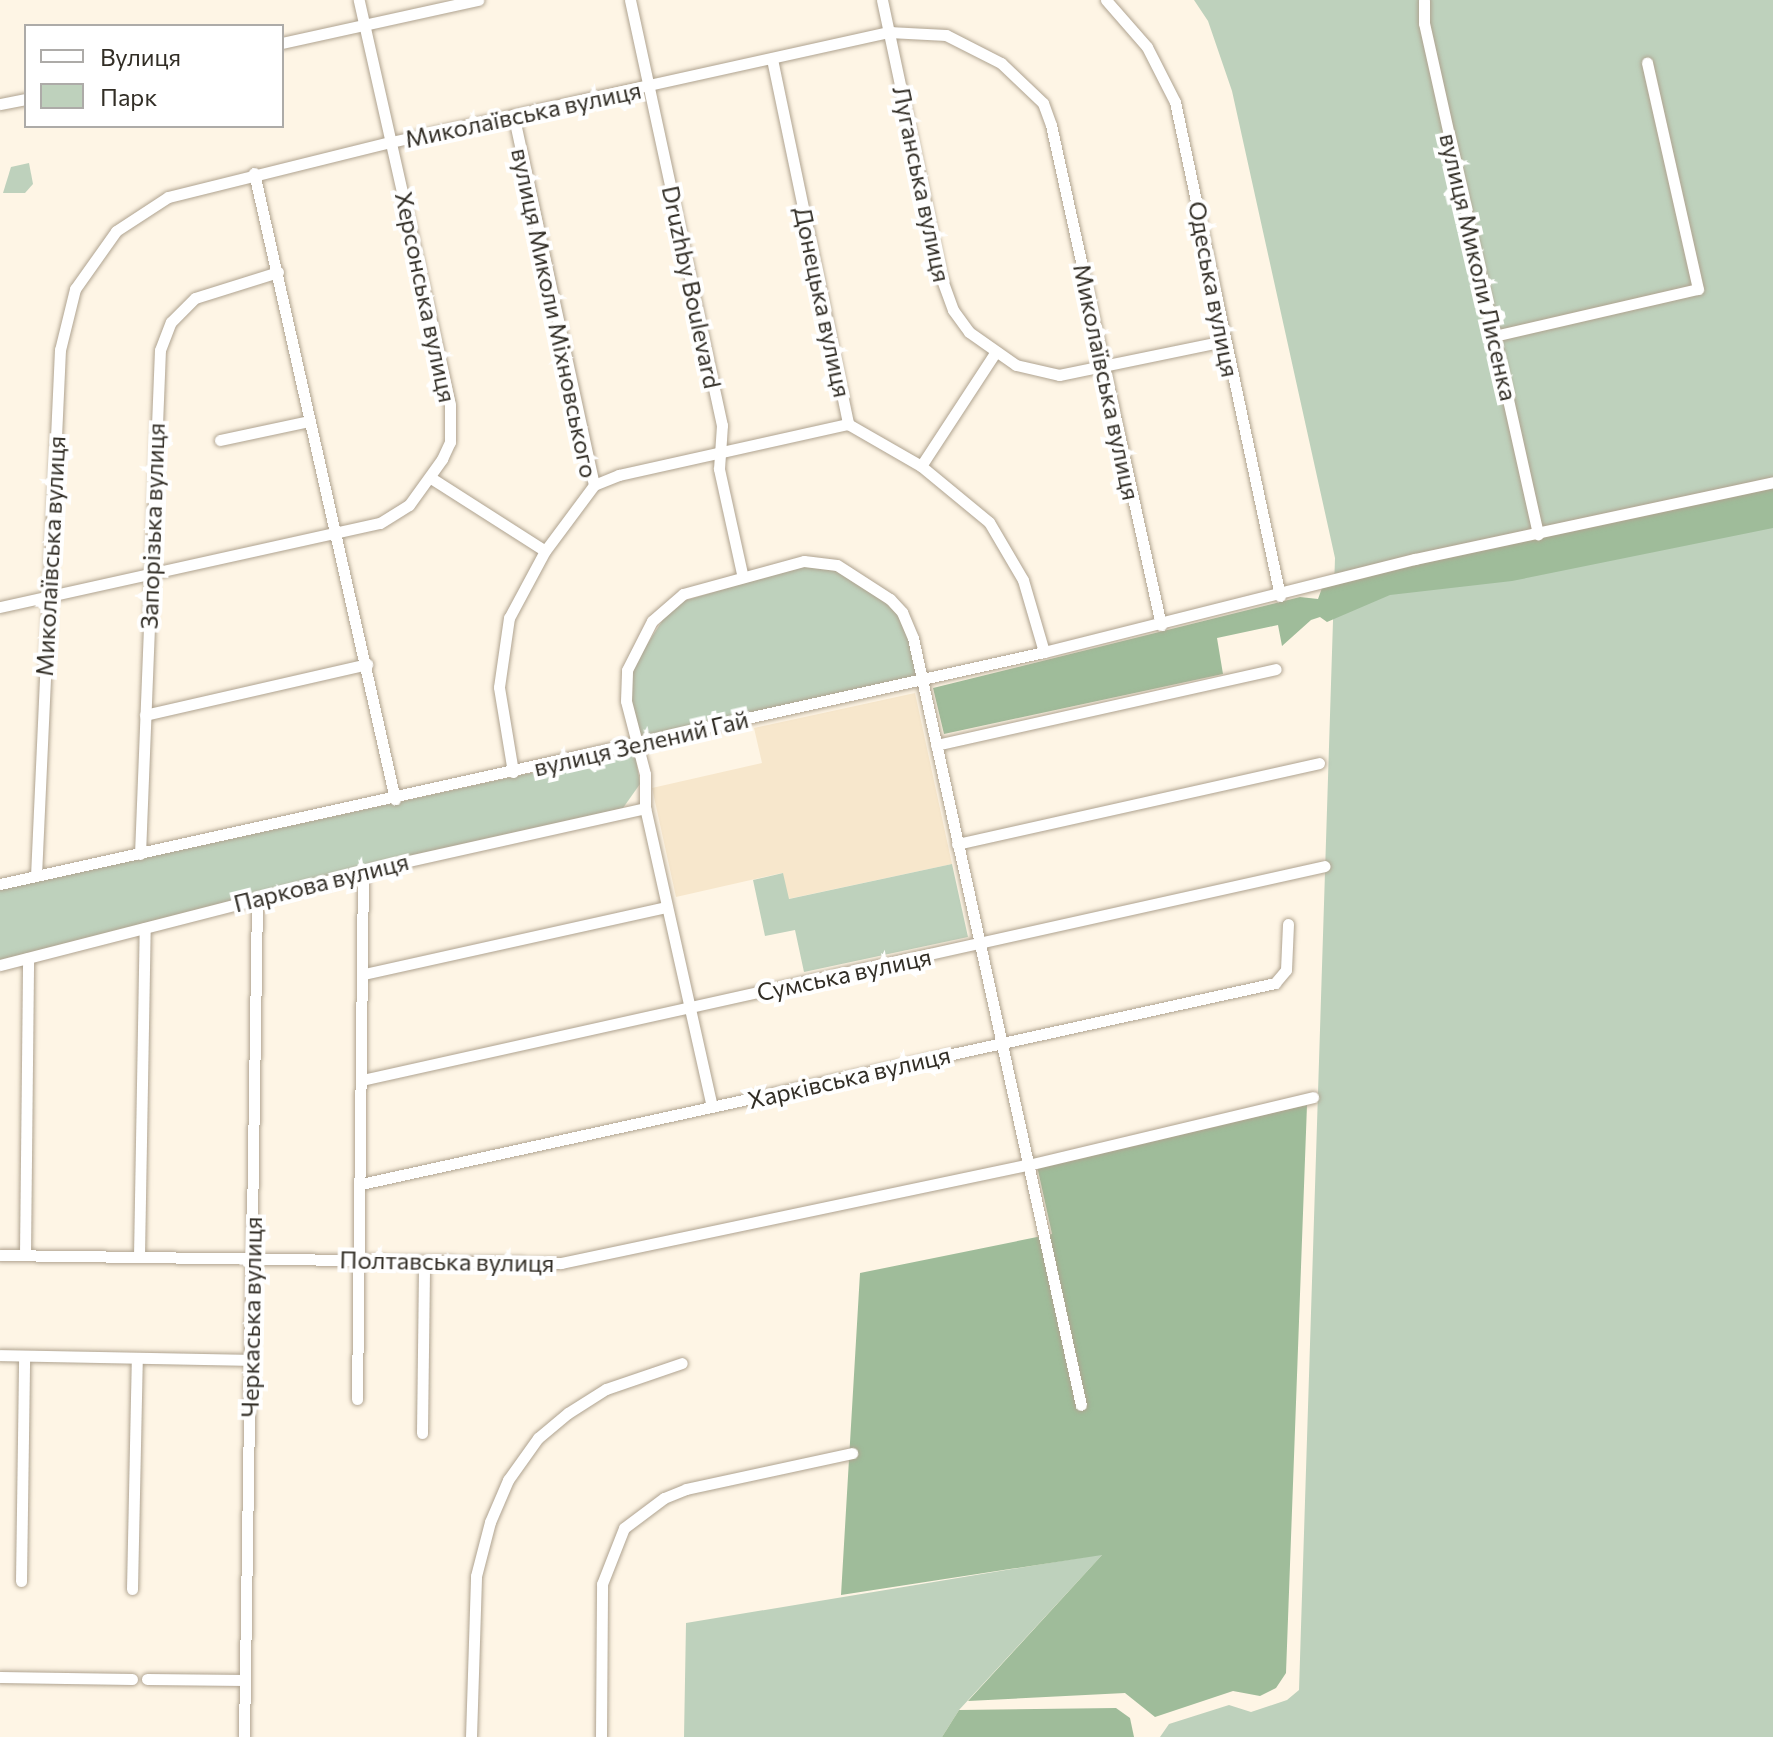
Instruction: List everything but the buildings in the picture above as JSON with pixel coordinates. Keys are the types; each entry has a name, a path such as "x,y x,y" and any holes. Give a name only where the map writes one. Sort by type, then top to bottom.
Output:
{"street":[{"name":"Херсонська вулиця","path":"0,607 334,534 394,517 431,478 450,442 450,405 359,0"},
{"path":"284,43 478,0"},
{"name":"Druzhby Boulevard","path":"630,0 722,425 720,452 742,574"},
{"name":"Луганська вулиця","path":"882,0 946,295 960,322 995,353 1043,373 1103,367 1224,341"},
{"name":"Одеська вулиця","path":"1106,0 1147,47 1175,102 1280,596"},
{"name":"вулиця Миколи Лисенка","path":"1424,0 1424,23 1538,534"},
{"name":"Миколаївська вулиця","path":"36,876 60,350 75,289 103,245 147,208 186,189 391,142 649,88 889,32 946,35 976,47 1024,80 1043,103 1161,625"},
{"name":"Донецька вулиця","path":"772,59 848,424 921,466 971,505 1003,540 1023,580 1044,652"},
{"path":"1494,336 1698,289 1647,63"},
{"path":"0,104 24,99"},
{"name":"вулиця Миколи Міхновського","path":"513,115 594,485 545,551 509,618 500,662 501,710 513,772"},
{"path":"254,173 395,799"},
{"name":"Запорізька вулиця","path":"140,854 150,576 164,335 195,298 278,272"},
{"path":"921,466 995,353"},
{"path":"220,440 309,421"},
{"path":"594,485 720,452 848,424"},
{"path":"431,478 545,551"},
{"name":"вулиця Зелений Гай","path":"0,884 395,799 1044,652 1280,596 1415,559 1773,482"},
{"path":"712,1107 645,808 645,774 635,743 626,686 632,655 647,630 672,600 742,574 804,561 849,571 902,612 922,679 1081,1405"},
{"path":"145,715 367,664"},
{"path":"936,745 1276,669"},
{"path":"957,844 1319,763"},
{"name":"Паркова вулиця","path":"0,965 363,872 645,808"},
{"name":"Сумська вулиця","path":"362,1080 1325,866"},
{"path":"357,1399 363,872"},
{"name":"Черкаська вулиця","path":"244,1737 257,898"},
{"path":"364,974 667,907"},
{"name":"Харківська вулиця","path":"361,1184 1275,983 1286,970 1288,924"},
{"path":"139,1256 145,928"},
{"path":"25,1255 28,958"},
{"name":"Полтавська вулиця","path":"0,1255 532,1264 585,1259 1028,1165 1313,1097"},
{"path":"422,1433 424,1261"},
{"path":"0,1355 250,1360"},
{"path":"21,1581 24,1356"},
{"path":"132,1589 137,1358"},
{"path":"471,1737 476,1576 490,1522 508,1480 538,1438 568,1413 606,1389 682,1363"},
{"path":"601,1737 602,1584 624,1528 664,1498 686,1489 852,1453"},
{"path":"0,1677 132,1679"},
{"path":"147,1679 245,1680"}],"shaded area":[{"path":"915,693 952,864 788,899 782,873 676,897 652,788 762,763 754,728"}],"green space":[{"path":"1194,0 1773,0 1773,1737 1160,1737 1169,1724 1229,1705 1251,1712 1287,1700 1299,1690 1335,558 1232,91 1208,21"},
{"path":"29,163 33,184 25,193 3,193 11,167"},
{"path":"1773,487 1773,528 1512,581 1390,595 1327,622 1320,617 1311,620 1282,646 1278,625 1217,638 1223,674 944,734 933,688 1300,597 1318,599 1322,588 1454,556"},
{"path":"803,566 842,571 889,603 902,620 922,679 635,743 626,701 630,671 673,604"},
{"path":"630,751 635,753 640,784 623,808 0,961 0,890"},
{"path":"952,864 968,937 804,972 795,930 765,936 753,880 783,873 789,899"},
{"path":"1307,1105 1286,1673 1276,1688 1260,1696 1233,1691 1155,1717 1125,1693 968,1701 1102,1555 841,1595 860,1273 1052,1234 1037,1166"},
{"path":"1103,1554 959,1710 942,1737 684,1737 686,1623"},
{"path":"1116,1708 1130,1718 1134,1737 942,1737 959,1710"}]}
